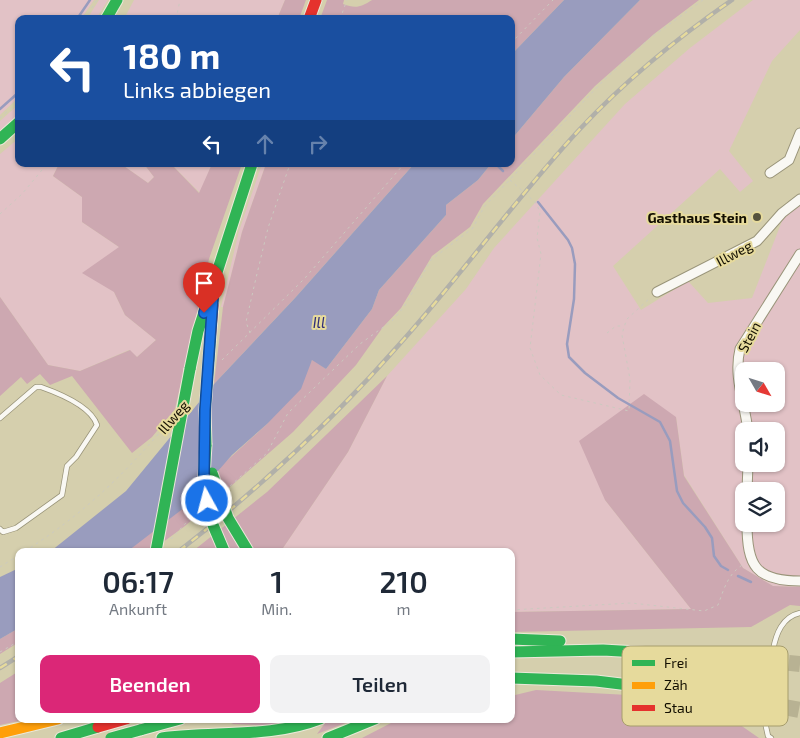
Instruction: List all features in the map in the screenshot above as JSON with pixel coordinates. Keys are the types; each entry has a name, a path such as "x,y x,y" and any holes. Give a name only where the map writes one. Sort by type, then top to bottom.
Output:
{"main road":[{"path":"108,15 117,0"},
{"path":"310,15 316,0"},
{"path":"0,139 15,126"},
{"path":"157,548 190,369 223,249 251,167"},
{"path":"214,283 205,410 206,445 204,477 213,525 223,548"},
{"path":"206,445 219,496 228,518 246,548"},
{"path":"515,639 582,642 603,650"},
{"path":"515,652 620,650"},
{"path":"515,678 622,683"},
{"path":"515,683 534,678"},
{"path":"0,732 28,728 45,723"},
{"path":"112,723 113,729 119,738"},
{"path":"60,738 112,723"},
{"path":"111,738 165,723"},
{"path":"162,738 204,734 282,735 304,729 314,723"},
{"path":"328,738 359,723"}],"street":[{"path":"770,172 789,160 800,133"},
{"name":"Illweg","path":"657,292 757,241 782,213 800,199"},
{"name":"Stein","path":"746,422 739,392 737,362 740,348 800,254"},
{"path":"748,532 752,560 762,574 771,579 800,581"}],"lane":[{"path":"0,418 36,387 48,389 82,408 96,422 96,429 89,435 76,457 67,466 62,495 16,528 4,532 0,529"},
{"path":"774,646 776,634 784,622 800,614"},
{"path":"766,726 770,738"}],"path":[{"path":"88,15 97,0"},
{"path":"177,15 180,0"},
{"path":"341,15 347,0"},
{"path":"515,39 553,0"},
{"path":"228,488 267,453 288,413 360,344 393,320 404,307 431,260 473,228 484,207 620,65 649,39 703,0"},
{"path":"0,118 15,105"},
{"path":"0,214 26,190 45,167"},
{"path":"250,334 246,322 256,278 268,228 289,167"},
{"path":"222,360 305,278 401,167"},
{"path":"510,180 536,203 540,212 537,238 541,254 530,348 540,375 561,394 629,411 630,378 622,335 624,326 627,319 657,292"},
{"path":"607,333 616,326 624,326"},
{"name":"Illweg","path":"30,548 73,519 103,494 172,418"},
{"path":"168,541 200,510"},
{"path":"0,567 15,558"},
{"path":"515,610 631,603 704,611 718,605 727,581 736,569 752,560"},
{"path":"0,652 15,643"}],"shaded area":[{"path":"0,0 94,0 84,15 15,15 15,101 0,115"},
{"path":"99,0 108,0 99,15 90,15"},
{"path":"134,0 285,0 279,15 126,15"},
{"path":"285,0 306,0 300,15 279,15"},
{"path":"327,0 344,0 343,4 355,7 372,0 564,0 515,51 515,15 321,15"},
{"path":"640,0 699,0 654,34 595,86 483,204 470,227 432,256 401,308 383,327 356,365 293,432 185,526 155,548 131,548 267,424 313,359 326,369 372,309 379,290 446,215 446,205 478,180 489,167 515,167 515,135 564,77"},
{"path":"753,0 800,0 800,30 772,61 729,151 753,181 740,192 720,169 613,266 641,310 688,281 708,303 752,298 784,216 800,204 800,587 773,586 743,568 684,475 676,417 605,500 691,609 515,612 515,548 283,548 348,452 387,376 466,289 494,248 625,104 690,48"},
{"path":"15,108 15,117 0,131 0,121"},
{"path":"15,141 15,167 58,167 53,176 82,197 82,222 119,247 114,292 125,315 156,340 137,357 129,350 80,371 48,365 0,297 0,154"},
{"path":"58,167 125,167 148,183 154,177 146,167 174,167 199,193 211,167 241,167 209,259 175,409 152,437 132,453 72,376 50,385 40,374 27,384 21,377 0,396 0,297 48,365 80,371 130,350 137,357 156,340 125,315 114,292 82,273 119,247 82,222 82,197 53,176"},
{"path":"125,167 146,167 154,177 148,183"},
{"path":"174,167 211,167 200,193"},
{"path":"261,167 265,167 242,232 223,307 221,307 239,231"},
{"path":"265,167 411,167 295,298 214,384 223,307 242,232"},
{"path":"387,376 348,452 283,548 197,548 267,492"},
{"path":"644,394 676,417 684,476 743,568 773,586 800,587 800,606 790,605 751,627 515,632 515,612 691,609 605,500 579,441"},
{"path":"15,630 15,645 0,654 0,639"},
{"path":"15,674 15,722 0,725 0,683"},
{"path":"536,690 622,695 622,726 742,726 759,738 362,738 391,723 515,723 515,695"},
{"path":"234,723 295,723 282,726 231,724"},
{"path":"325,723 346,723 317,734"}],"water":[{"path":"564,0 640,0 564,77 515,135 515,51"},
{"name":"Ill","path":"411,167 489,167 478,180 446,205 446,215 379,290 372,309 326,369 312,360 301,389 267,424 232,455 189,504 132,548 55,548 126,491 214,384 295,298"},
{"path":"15,570 15,630 0,639 0,577"}],"waterway":[{"path":"80,15 90,0"},
{"path":"0,109 15,96"},
{"path":"499,167 503,171"},
{"path":"538,202 568,240 572,248 575,264 574,299 567,344 569,357 585,373 618,398 660,422 670,441 677,491 683,503 705,527 712,538 714,556 721,566 728,570"},
{"path":"738,576 751,582"}],"tunnel":[{"path":"788,663 800,664"},
{"path":"788,708 800,710"}],"railway":[{"path":"183,548 239,502 297,450 379,367 427,312 556,155 615,94 691,29 732,0"},
{"path":"0,668 15,659"}],"traffic: fast":[{"path":"108,15 117,0"},
{"path":"0,139 15,126"},
{"path":"190,369 198,331 251,167"},
{"path":"206,445 205,410 210,342"},
{"path":"157,548 190,369"},
{"path":"204,477 206,445"},
{"path":"212,473 228,518 246,548"},
{"path":"204,477 213,525 223,548"},
{"path":"515,639 560,641"},
{"path":"515,652 622,651"},
{"path":"515,678 596,681 622,684"},
{"path":"140,730 165,723"},
{"path":"162,738 263,732 308,723"},
{"path":"328,738 365,723"},
{"path":"61,738 98,727"},
{"path":"111,738 140,730"}],"traffic: slow":[{"path":"0,733 41,723"}],"traffic: jam":[{"path":"310,15 316,0"},
{"path":"210,342 213,305"},
{"path":"98,727 112,723"}],"place":[{"name":"Gasthaus Stein","path":"757,217"}],"route":[{"path":"204,313 214,283 205,410 206,445 204,477 207,501"}]}
